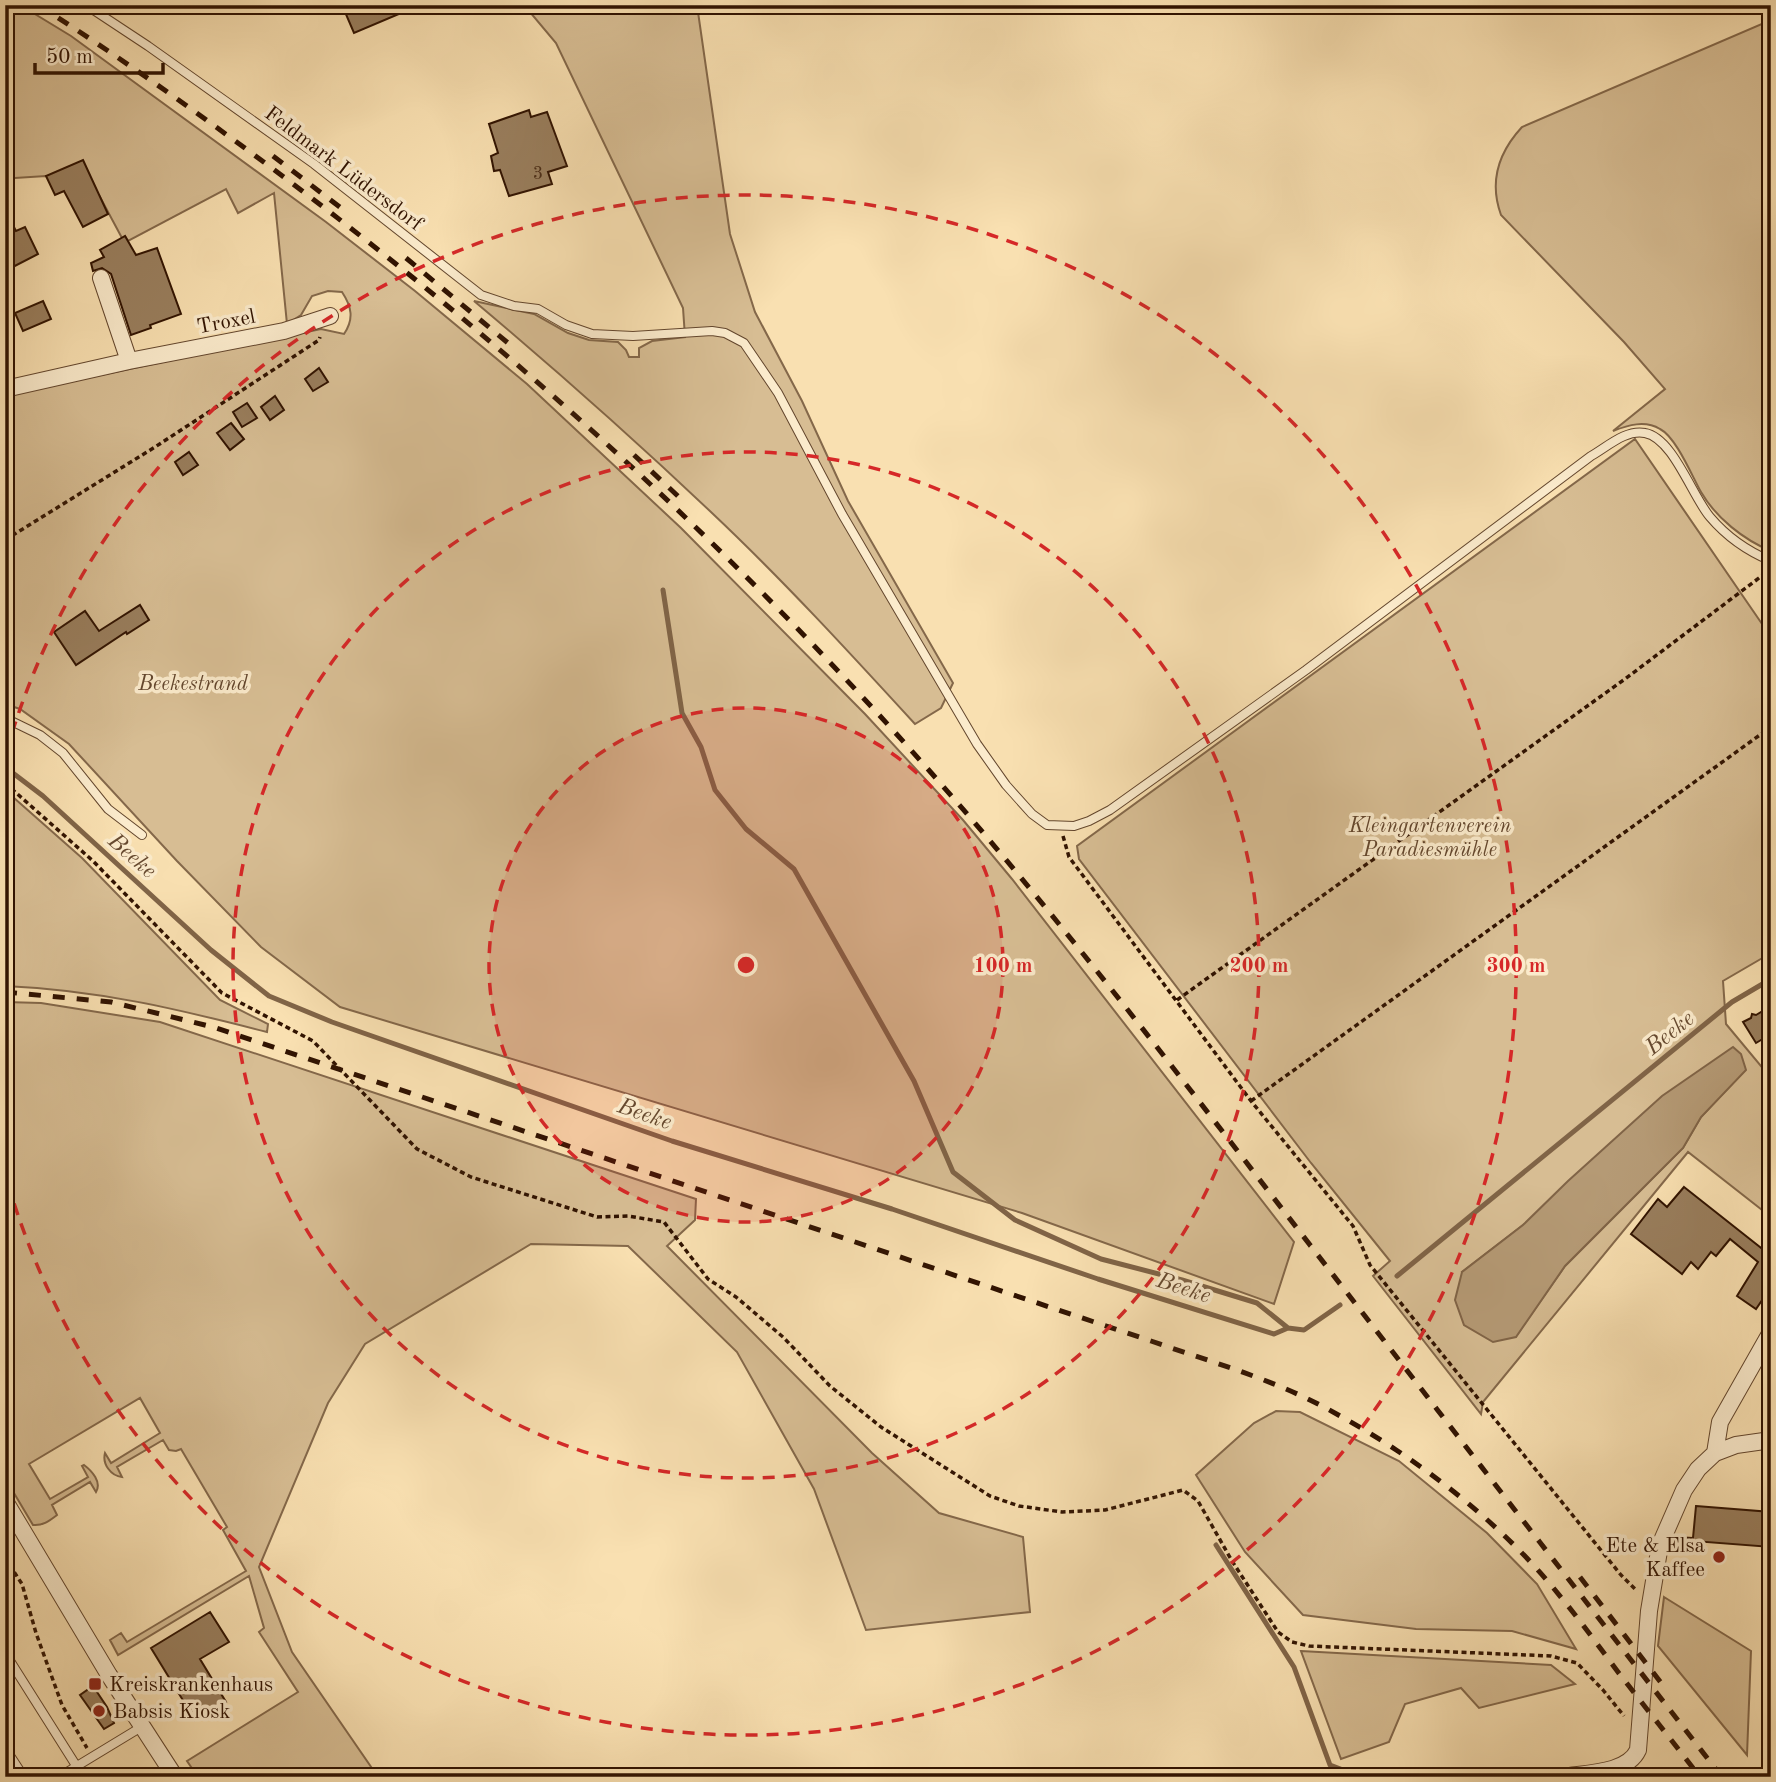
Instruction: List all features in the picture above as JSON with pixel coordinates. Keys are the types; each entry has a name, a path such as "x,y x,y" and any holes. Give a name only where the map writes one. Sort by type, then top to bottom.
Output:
{"street":[{"path":"101,278 129,361"},
{"name":"Troxel","path":"5,389 129,361 284,331 330,316"},
{"path":"1716,1453 1720,1422 1771,1332"},
{"path":"1562,1777 1623,1765 1634,1759 1641,1737 1651,1598 1660,1545 1674,1511 1698,1469 1716,1453 1736,1445 1771,1440"},
{"path":"5,1501 109,1675 175,1777"}],"lane":[{"name":"Feldmark Lüdersdorf","path":"86,5 314,164 481,295 514,306 538,309 566,325 592,334 633,336 712,331 725,333 744,343 778,393 842,514 977,744 1006,785 1032,814 1047,825 1061,827"},
{"path":"1061,827 1089,821 1110,810 1306,670 1591,456 1621,438 1643,432 1660,441 1710,517 1737,543 1771,561"},
{"path":"5,718 40,735 63,753 108,809 142,835"},
{"path":"5,1653 78,1767 88,1777"},
{"path":"59,1777 143,1726"},
{"path":"5,1748 24,1777"}],"path":[{"path":"5,540 155,447 319,340 330,316"},
{"path":"1177,1000 1625,679 1771,569"},
{"path":"1251,1101 1771,727"},
{"path":"5,783 93,861 222,993 313,1041 417,1149 471,1177 597,1217 628,1216 664,1222 708,1279 736,1297 783,1336 831,1387 880,1427 990,1496 1019,1506 1062,1512 1105,1510 1183,1490 1198,1501 1232,1561 1278,1632 1292,1642 1310,1646 1551,1656 1577,1663 1641,1737"},
{"path":"1061,827 1069,857 1251,1101 1353,1226 1370,1265 1621,1575 1637,1591 1651,1598"},
{"path":"5,1559 22,1584 62,1705 93,1757"},
{"path":"5,1574 12,1568"}],"green space":[{"name":"Beekestrand","path":"5,5 20,5 71,36 326,222 415,291 527,384 681,528 865,714 963,820 1012,879 1294,1242 1274,1304 1022,1213 340,1007 261,947 69,744 20,709 5,704 5,395 321,329 344,334 350,313 342,292 328,291 312,296 301,315 287,324 274,193 238,213 226,189 128,241 125,236 122,238 99,195 46,176 15,178 5,170"},
{"path":"524,5 697,5 730,234 755,312 802,401 848,501 953,683 941,708 915,724 790,590 712,513 594,405 474,301 534,314 568,333 589,340 618,342 629,357 639,357 639,348 652,341 685,337 683,308 556,43"},
{"path":"1771,20 1771,551 1741,534 1714,511 1678,448 1666,433 1654,426 1642,424 1613,431 1665,389 1624,342 1501,215 1497,203 1496,180 1507,147 1522,127"},
{"name":"Kleingartenverein Paradiesmühle","path":"1635,439 1771,637 1771,953 1723,981 1726,1024 1771,1078 1771,1217 1688,1152 1483,1402 1481,1414 1373,1276 1390,1261 1311,1163 1079,859 1077,846","holes":["1745,1070 1701,1117 1683,1148 1565,1266 1516,1336 1462,1272 1523,1225"]},
{"path":"5,790 82,858 220,1000 268,1024 267,1032 105,996 5,986"},
{"path":"5,1002 41,1003 160,1022 696,1199 695,1220 667,1246 872,1453 939,1513 1023,1537 1030,1612 866,1630 814,1489 737,1352 628,1246 531,1244 365,1344 328,1403 259,1567 292,1652 378,1777 198,1777 187,1761 298,1692 259,1632 264,1628 249,1576 118,1655 110,1640 121,1633 127,1642 246,1571 223,1530 227,1527 181,1449 169,1450 163,1440 117,1467 122,1477 108,1469 105,1453 111,1463 160,1433 140,1398 29,1464 50,1499 88,1477 82,1466 84,1465 97,1481 96,1492 90,1482 52,1505 57,1515 49,1521 33,1525 5,1478"},
{"path":"1276,1411 1300,1412 1399,1461 1487,1533 1537,1584 1576,1649 1512,1631 1416,1629 1303,1615 1245,1552 1196,1475 1254,1423"},
{"path":"1664,1597 1751,1651 1747,1755 1658,1646"},
{"path":"1301,1651 1551,1665 1575,1684 1479,1708 1461,1688 1405,1704 1389,1742 1341,1759"}],"shaded area":[{"path":"1733,1047 1741,1054 1746,1070 1701,1117 1683,1148 1565,1266 1516,1337 1493,1342 1464,1325 1455,1300 1462,1272 1523,1225 1662,1096"}],"building":[{"path":"342,5 420,5 354,33"},
{"path":"529,110 531,117 547,112 567,166 548,172 552,184 509,196 500,170 494,171 491,156 498,153 489,124"},
{"path":"83,160 108,214 83,227 64,191 55,195 46,176"},
{"path":"5,210 16,231 25,227 38,254 5,271"},
{"path":"125,236 136,255 157,248 181,314 131,335 111,274 102,268 93,271 91,263 104,257 100,250"},
{"path":"43,301 51,319 23,331 15,313"},
{"path":"319,368 328,382 313,391 305,379"},
{"path":"275,396 284,410 270,420 261,407"},
{"path":"247,403 257,418 242,427 233,412"},
{"path":"231,423 244,439 230,450 217,433"},
{"path":"189,452 198,465 183,475 175,462"},
{"path":"140,605 149,620 76,665 54,632 85,611 99,631"},
{"path":"1771,1006 1771,1034 1756,1043 1743,1022 1751,1018 1752,1014 1756,1015"},
{"path":"1684,1187 1765,1251 1771,1241 1771,1287 1756,1309 1737,1296 1758,1262 1730,1239 1716,1256 1711,1252 1698,1269 1691,1262 1682,1274 1631,1234 1658,1199 1667,1207"},
{"path":"1696,1506 1771,1512 1771,1547 1694,1541 1693,1552 1675,1550 1676,1537 1693,1538"},
{"path":"210,1612 229,1642 200,1659 226,1702 195,1720 151,1648"},
{"name":"Babsis Kiosk","path":"93,1686 114,1723 104,1729 80,1695"}],"waterway":[{"path":"663,590 682,713 701,747 715,790 746,829 794,869 914,1081 953,1172 1015,1220 1101,1259 1257,1303 1288,1328"},
{"name":"Beeke","path":"5,767 43,796 211,950 269,996 332,1022 672,1141 892,1209 1098,1279 1274,1334 1288,1328 1304,1330 1340,1305"},
{"name":"Beeke","path":"1397,1276 1732,1002 1771,979"},
{"path":"1216,1545 1294,1667 1330,1765 1343,1770 1349,1777"}],"railway":[{"path":"38,5 234,140 434,295 600,438 759,589 835,668 959,805 1101,976 1722,1777"},
{"path":"273,156 345,211"},
{"path":"406,258 508,343"},
{"path":"634,455 680,498"},
{"path":"5,992 111,1002 213,1027 1215,1363 1300,1395 1399,1452 1448,1487 1495,1527 1531,1562 1557,1593 1700,1777"},
{"path":"1580,1577 1665,1688"}],"place":[{"name":"Ete & Elsa Kaffee","path":"1719,1557"},
{"name":"Kreiskrankenhaus","path":"95,1684"},
{"name":"Babsis Kiosk","path":"99,1711"}]}
